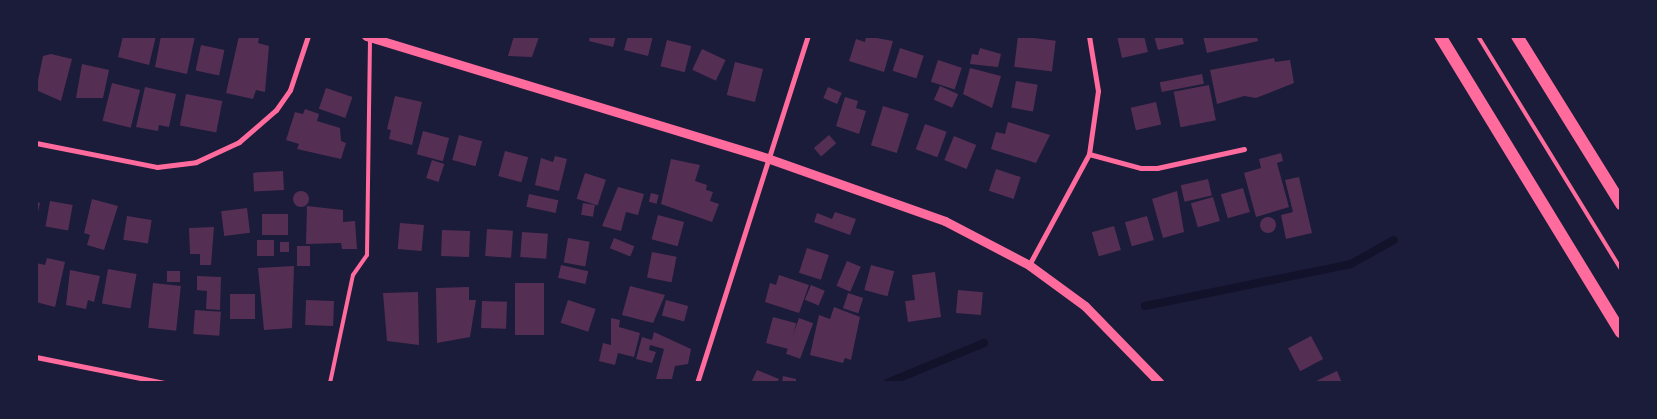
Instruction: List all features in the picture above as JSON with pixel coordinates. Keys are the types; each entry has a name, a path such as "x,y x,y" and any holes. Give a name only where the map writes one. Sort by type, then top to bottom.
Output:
{"main road":[{"path":"1440,36 1621,332"},
{"path":"1517,36 1621,204"},
{"path":"1601,299 1621,342"}],"street":[{"path":"36,143 157,166 196,162 239,142 276,110 290,90 308,36"},
{"path":"697,383 767,158 808,36"},
{"path":"1029,265 1089,154 1098,91 1089,36"},
{"path":"368,37 767,158 945,221 1029,265 1085,306 1160,383"},
{"path":"1089,154 1141,168 1157,168 1244,149"},
{"path":"36,357 165,383"}],"lane":[{"path":"1478,36 1621,269"},
{"path":"330,383 353,275 367,255 368,37"}],"building":[{"path":"123,36 156,36 149,65 118,57"},
{"path":"161,36 195,36 187,74 155,67"},
{"path":"239,36 259,38 258,43 269,46 265,92 256,90 253,99 226,93"},
{"path":"514,36 539,37 532,57 508,56"},
{"path":"590,36 616,36 613,47 589,41"},
{"path":"628,36 653,36 648,56 624,50"},
{"path":"866,36 893,41 884,72 849,61 856,39 865,42"},
{"path":"1018,36 1056,41 1052,71 1014,67"},
{"path":"1117,36 1144,36 1148,52 1122,58"},
{"path":"1154,36 1182,36 1184,44 1158,50"},
{"path":"1203,36 1257,36 1258,41 1207,53"},
{"path":"667,40 691,46 685,72 660,66"},
{"path":"201,45 224,50 219,75 196,70"},
{"path":"900,48 924,56 916,79 893,71"},
{"path":"980,48 1001,54 998,67 970,64 972,54 978,55"},
{"path":"702,49 726,60 716,81 692,70"},
{"path":"51,54 72,59 61,101 36,90 43,56"},
{"path":"1274,58 1275,62 1290,60 1294,83 1256,98 1244,96 1217,104 1210,70"},
{"path":"938,60 962,68 955,90 931,82"},
{"path":"735,62 763,69 755,102 727,95"},
{"path":"82,64 109,70 103,98 76,98"},
{"path":"970,68 1001,76 992,108 963,94"},
{"path":"1202,74 1204,84 1162,92 1160,82"},
{"path":"1016,81 1038,85 1033,111 1011,108"},
{"path":"112,83 140,90 131,128 103,121"},
{"path":"1209,85 1216,120 1181,127 1174,92"},
{"path":"940,86 958,94 952,108 934,100"},
{"path":"145,87 176,94 169,127 159,125 158,131 136,127"},
{"path":"828,87 842,93 837,104 823,98"},
{"path":"326,88 352,97 345,118 319,109"},
{"path":"186,94 222,101 216,132 180,125"},
{"path":"395,96 422,102 412,145 389,139 391,130 387,129"},
{"path":"845,97 858,101 856,108 866,111 859,134 836,126"},
{"path":"1156,102 1161,124 1136,130 1131,108"},
{"path":"883,106 909,114 897,153 871,145"},
{"path":"305,109 319,114 317,121 340,128 341,141 346,143 341,159 297,149 299,144 286,140 295,112 303,114"},
{"path":"1008,122 1050,135 1036,163 991,149 996,132 1005,134"},
{"path":"925,124 947,132 937,157 916,149"},
{"path":"423,131 449,138 443,161 417,154"},
{"path":"459,135 482,141 475,166 452,160"},
{"path":"829,135 836,143 821,156 814,148"},
{"path":"954,136 976,145 967,169 944,160"},
{"path":"505,151 528,157 521,182 498,176"},
{"path":"1281,153 1283,161 1277,163 1289,207 1256,217 1244,173 1261,168 1259,159"},
{"path":"555,156 567,159 559,191 535,185 541,158 553,162"},
{"path":"671,159 700,165 695,181 707,185 706,190 713,192 710,201 719,204 712,222 661,204"},
{"path":"432,160 444,164 438,182 426,178"},
{"path":"996,169 1021,177 1014,199 989,191"},
{"path":"283,171 284,190 254,192 253,173"},
{"path":"585,173 606,180 598,205 577,199"},
{"path":"1299,177 1312,233 1286,239 1281,215 1293,212 1285,180"},
{"path":"1208,179 1212,196 1185,202 1181,185"},
{"path":"618,187 644,194 638,215 626,212 621,231 602,226"},
{"path":"1243,188 1250,212 1228,218 1221,194"},
{"path":"298,191 304,191 309,196 307,205 298,207 293,202 293,196"},
{"path":"1177,191 1184,232 1163,238 1152,199"},
{"path":"651,193 659,195 657,204 649,202"},
{"path":"529,194 558,200 556,213 526,207"},
{"path":"1213,197 1220,221 1198,227 1191,203"},
{"path":"92,199 118,206 104,250 87,245 90,235 84,233"},
{"path":"50,201 73,205 68,231 45,227"},
{"path":"36,202 40,203 37,216 36,216"},
{"path":"583,203 595,205 593,217 581,215"},
{"path":"307,206 343,210 343,222 355,221 357,249 342,249 341,243 306,244"},
{"path":"247,208 250,233 224,236 221,211"},
{"path":"835,212 856,219 850,235 814,222 817,213 832,219"},
{"path":"262,214 288,214 288,235 262,235"},
{"path":"658,215 684,222 678,246 652,239"},
{"path":"127,216 152,220 148,244 123,240"},
{"path":"1147,216 1154,240 1132,246 1125,222"},
{"path":"1268,217 1276,225 1268,233 1260,225"},
{"path":"400,223 424,225 422,251 398,249"},
{"path":"1114,226 1121,250 1099,256 1092,232"},
{"path":"214,227 211,265 200,265 200,254 190,254 189,228"},
{"path":"487,229 513,231 511,258 485,256"},
{"path":"442,230 470,231 469,257 441,256"},
{"path":"522,232 548,234 546,259 520,257"},
{"path":"568,238 590,242 585,266 564,263"},
{"path":"614,238 634,246 630,256 610,248"},
{"path":"257,240 274,240 274,256 257,256"},
{"path":"280,242 289,242 289,252 280,252"},
{"path":"297,246 310,246 310,266 297,266"},
{"path":"807,248 829,255 821,280 799,273"},
{"path":"652,252 677,257 672,282 647,278"},
{"path":"47,258 65,262 55,307 36,302 36,263 45,265"},
{"path":"847,261 861,267 850,292 836,286"},
{"path":"561,265 588,271 585,284 558,278"},
{"path":"871,265 894,271 887,296 864,290"},
{"path":"294,266 292,328 264,330 258,268"},
{"path":"108,269 137,274 130,309 102,303"},
{"path":"70,270 100,276 94,302 88,300 86,309 66,305"},
{"path":"167,271 180,271 180,282 167,282"},
{"path":"935,272 941,317 908,322 905,301 915,300 912,275"},
{"path":"779,275 809,285 799,313 765,302 770,283 776,285"},
{"path":"197,276 221,277 220,310 206,309 207,291 197,290"},
{"path":"153,283 181,286 176,331 148,328"},
{"path":"515,283 544,283 544,335 515,335"},
{"path":"811,285 825,291 819,306 805,300"},
{"path":"630,286 665,295 653,323 622,315"},
{"path":"469,287 469,300 476,300 470,337 437,343 436,288"},
{"path":"958,290 983,292 981,315 956,313"},
{"path":"418,292 419,345 387,341 383,293"},
{"path":"848,293 863,298 858,313 843,308"},
{"path":"230,294 255,294 255,319 230,319"},
{"path":"306,300 334,301 333,326 305,325"},
{"path":"568,300 596,309 588,332 561,323"},
{"path":"666,300 688,306 684,321 662,315"},
{"path":"482,301 507,302 506,329 481,328"},
{"path":"834,307 860,317 851,360 845,358 843,363 810,355 819,315 830,319"},
{"path":"195,310 221,312 219,336 193,334"},
{"path":"773,317 796,323 789,349 766,343"},
{"path":"611,318 620,320 619,327 640,333 634,357 618,353 615,365 599,361 603,343 611,345"},
{"path":"799,318 813,323 800,359 786,354"},
{"path":"654,332 691,349 688,364 675,366 672,379 656,379 664,349 650,345 649,350 656,352 652,363 636,359 642,337 652,340"},
{"path":"1311,336 1323,359 1300,371 1288,348"},
{"path":"757,370 779,379 777,383 751,383"},
{"path":"1337,371 1342,383 1312,383"},
{"path":"783,376 796,379 796,383 782,383"}],"waterway":[{"path":"1145,306 1351,264 1394,240"},
{"path":"887,383 984,343"}]}
